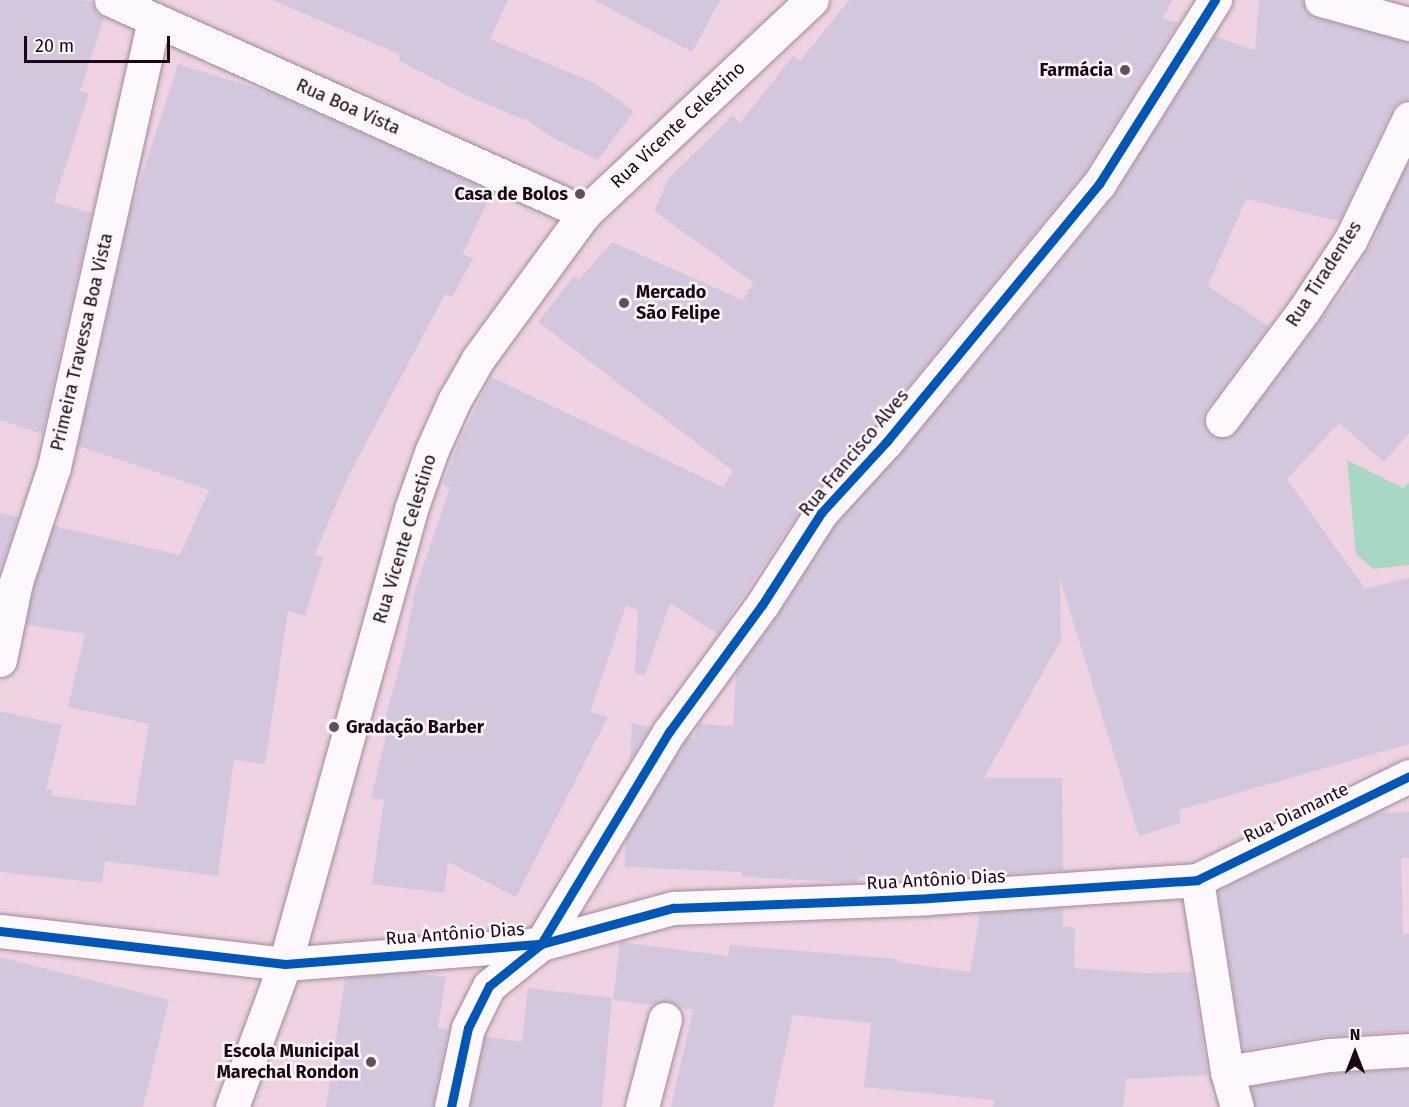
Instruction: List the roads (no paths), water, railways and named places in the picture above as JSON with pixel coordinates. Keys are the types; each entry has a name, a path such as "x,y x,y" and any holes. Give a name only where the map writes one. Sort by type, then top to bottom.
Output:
{"street":[{"name":"Rua Boa Vista","path":"111,0 585,213"},
{"name":"Rua Vicente Celestino","path":"237,1102 285,964 411,509 432,450 454,401 478,359 585,213 812,0"},
{"name":"Rua Francisco Alves","path":"541,944 669,732 762,605 821,513 886,441 1099,184 1215,0"},
{"path":"1321,0 1409,24"},
{"name":"Primeira Travessa Boa Vista","path":"0,660 16,582 54,467 154,20"},
{"name":"Rua Tiradentes","path":"1221,420 1304,310 1351,239 1409,118"},
{"name":"Rua Diamante","path":"1197,880 1409,776"},
{"name":"Rua Antônio Dias","path":"0,930 285,964 541,944 673,908 929,898 1197,880"},
{"path":"1197,880 1227,1072 1237,1107"},
{"path":"451,1107 468,1028 489,986 541,944"},
{"path":"642,1107 665,1019"},
{"path":"1227,1072 1320,1056 1409,1050"}],"place":[{"name":"Farmácia","path":"1125,70"},
{"name":"Casa de Bolos","path":"580,194"},
{"name":"Mercado São Felipe","path":"624,303"},
{"name":"Gradação Barber","path":"334,727"},
{"name":"Escola Municipal Marechal Rondon","path":"371,1062"}]}
